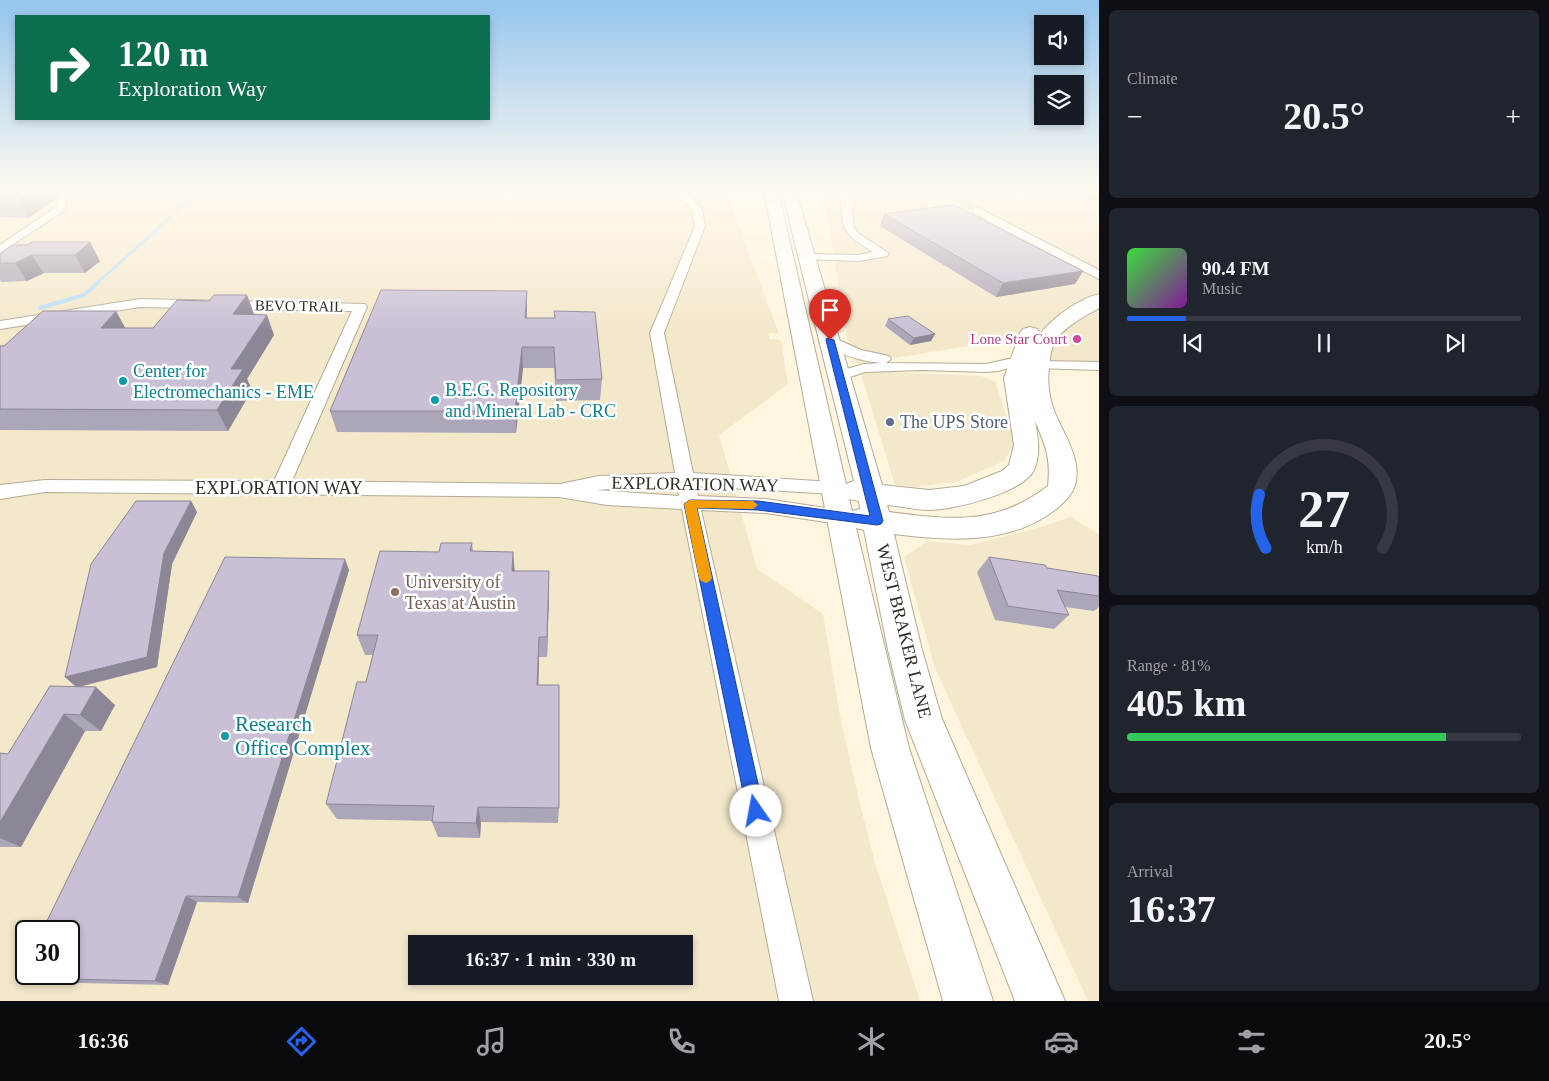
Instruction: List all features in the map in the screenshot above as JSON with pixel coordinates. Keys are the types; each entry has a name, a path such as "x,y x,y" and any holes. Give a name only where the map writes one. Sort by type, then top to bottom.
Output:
{"main road":[{"name":"WEST BRAKER LANE","path":"781,238 836,503 890,748 968,1001"},
{"name":"WEST BRAKER LANE","path":"802,238 841,376 874,508 905,650 924,720 1040,1001"},
{"path":"836,503 874,508 929,500 968,494 1011,477 1021,468 1027,445 1028,372 1043,343 1040,333 1055,308 1072,298 1099,288"},
{"path":"1070,316 1074,306 1099,294"},
{"path":"1040,333 1099,300"},
{"path":"874,508 920,528 971,529 1010,521 1029,513 1062,490 1063,466 1058,443 1042,411 1028,372"},
{"path":"1011,477 1050,498"}],"street":[{"path":"0,250 18,238"},
{"path":"695,238 656,333 690,504 796,1001"},
{"path":"808,257 859,258 883,254 858,238"},
{"path":"1029,238 1099,275"},
{"name":"BEVO TRAIL","path":"1,325 140,303 360,307 280,488"},
{"path":"830,340 852,353 866,358 900,360 922,366"},
{"path":"841,376 864,368 922,366 1028,372 1099,366"},
{"name":"EXPLORATION WAY","path":"559,490 594,483 685,480 836,503"},
{"name":"EXPLORATION WAY","path":"0,492 45,486 559,490 590,496 690,504 836,503"}],"shaded area":[{"name":"University of Texas at Austin","path":"0,238 743,238 779,334 768,333 770,339 781,340 788,384 719,435 757,569 823,614 840,716 875,863 920,1001 0,1001"},
{"path":"831,238 1099,238 1099,361 1055,361 1047,357 1062,331 1070,323 1007,340 856,364 847,338"},
{"path":"860,371 981,376 995,381 1015,444 1004,461 956,482 915,487 895,485"},
{"path":"1070,517 1099,534 1099,1001 1088,1001 935,668 904,557 927,541 970,545 1045,526"}],"building":[{"path":"925,238 1018,238 1083,271 1003,283"},
{"path":"32,242 90,242 75,255 32,255 15,263 0,263 0,254 12,245 27,245"},
{"name":"B.E.G. Repository and Mineral Lab - CRC","path":"381,290 527,291 525,318 555,318 554,311 595,312 602,379 556,380 554,347 522,347 515,411 330,411"},
{"name":"Center for Electromechanics - EME","path":"214,295 247,295 233,314 267,315 231,369 243,369 217,410 0,409 0,346 4,346 43,311 116,311 101,328 153,328 177,300 209,301"},
{"path":"908,316 935,334 914,338 888,319"},
{"path":"136,501 191,501 164,553 147,657 65,677 91,564"},
{"path":"441,543 472,543 470,551 513,552 512,571 549,571 547,637 539,637 537,685 559,685 559,808 478,807 476,823 432,822 434,806 326,804 357,682 366,682 378,635 357,635 380,551 439,552"},
{"name":"Research Office Complex","path":"225,557 345,559 238,897 186,896 155,981 80,979 80,920 47,920"},
{"path":"989,557 1045,565 1047,568 1098,576 1099,596 1057,590 1069,615 1008,606"},
{"path":"50,686 96,687 80,715 64,714 0,822 0,753 8,754"}],"waterway":[{"path":"96,284 148,238"},
{"path":"40,308 84,295 98,283"}],"slow traffic":[{"path":"706,578 690,504 753,505"}],"place":[{"name":"Lone Star Court","path":"1077,339"},
{"name":"Center for Electromechanics - EME","path":"123,381"},
{"name":"B.E.G. Repository and Mineral Lab - CRC","path":"435,400"},
{"name":"The UPS Store","path":"890,422"},
{"name":"University of Texas at Austin","path":"395,592"},
{"name":"Research Office Complex","path":"225,736"}],"route":[{"path":"756,811 690,504 758,505 877,521 841,376 830,340"}]}
